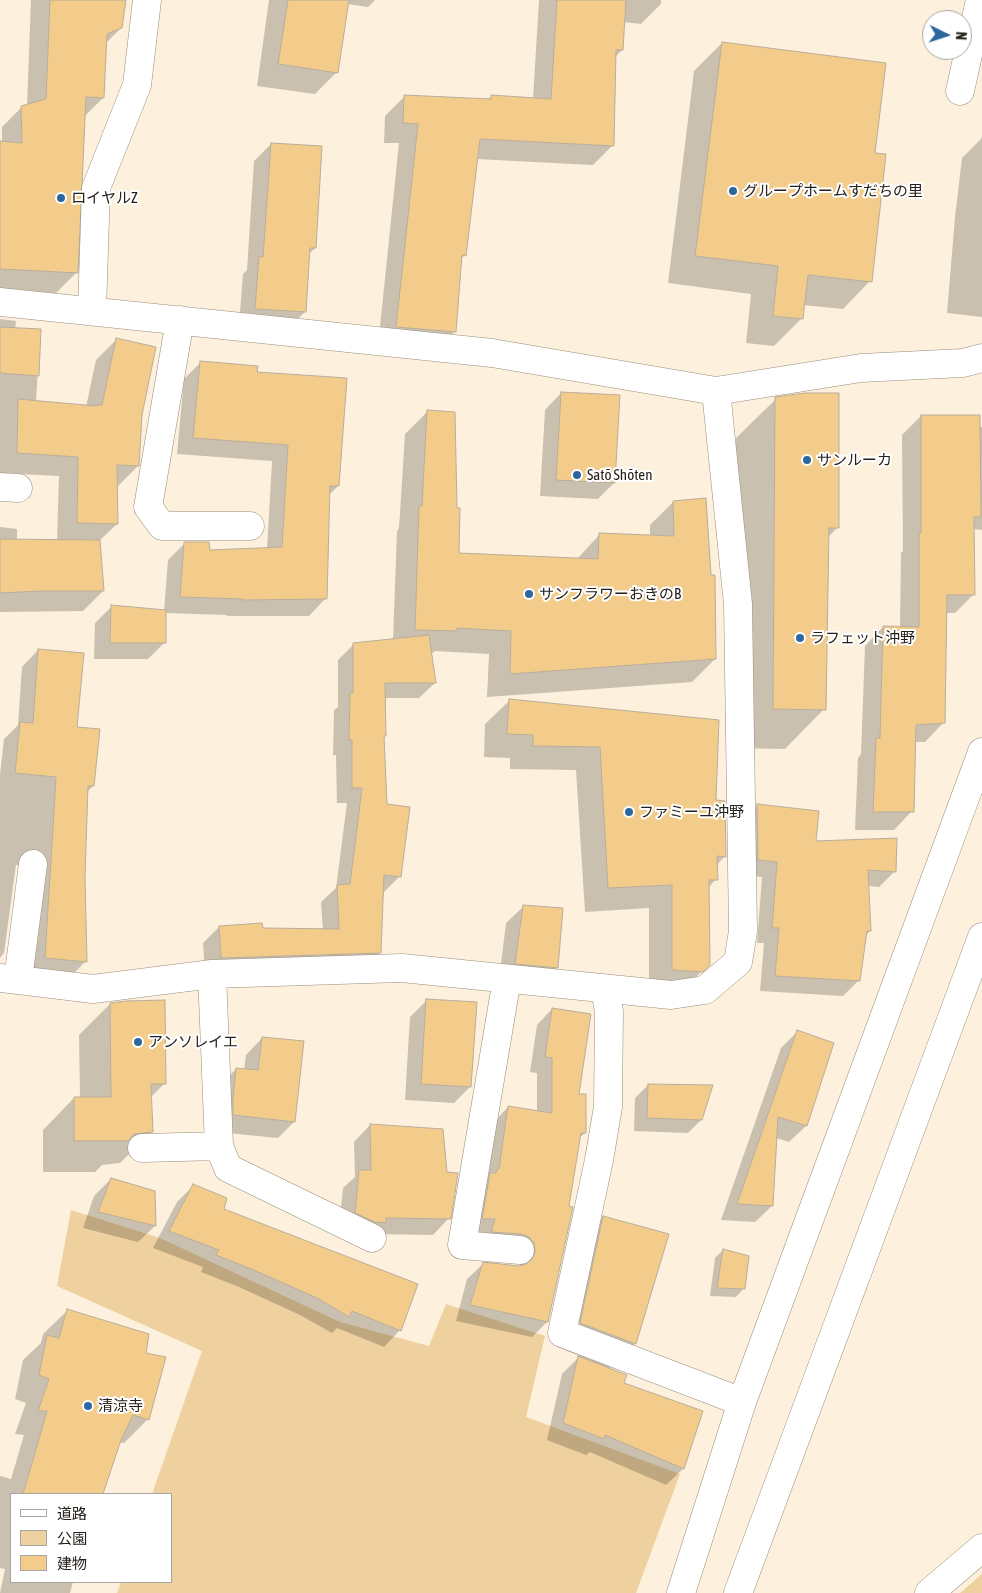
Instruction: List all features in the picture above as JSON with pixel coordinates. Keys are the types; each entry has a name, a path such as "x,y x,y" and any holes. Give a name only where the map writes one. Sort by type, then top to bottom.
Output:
{"street":[{"path":"92,311 96,188 137,85 147,0"},
{"path":"960,91 980,0"},
{"path":"0,302 492,353 716,391 861,368 963,362 982,358"},
{"path":"180,320 148,507 162,526 250,526"},
{"path":"33,864 9,979 93,990 212,974 402,968 671,995 704,990 738,962 743,932 738,604 716,391"},
{"path":"681,1593 742,1402 982,752"},
{"path":"738,1593 982,937"},
{"path":"212,974 219,1146 228,1168 372,1238"},
{"path":"507,979 462,1245 520,1250"},
{"path":"605,989 609,1012 608,1107 599,1160 562,1332 742,1402"},
{"path":"142,1148 219,1146"},
{"path":"929,1593 982,1548"}],"green space":[{"path":"71,1210 160,1238 340,1322 429,1346 446,1304 545,1336 526,1417 680,1474 636,1593 117,1593 121,1583 172,1583 172,1493 152,1493 202,1351 57,1286"},
{"path":"982,1574 982,1593 960,1593"}],"building":[{"path":"50,0 126,0 122,28 107,34 104,98 86,97 78,273 0,269 0,141 22,143 21,106 46,99"},
{"path":"288,0 349,0 338,73 278,64"},
{"path":"557,0 626,0 623,50 616,50 614,146 480,139 466,256 462,255 456,332 396,327 418,124 403,123 404,95 491,99 491,95 551,99"},
{"path":"722,42 886,63 875,153 886,154 872,282 808,275 803,319 773,316 778,266 695,256"},
{"path":"271,143 322,146 316,248 310,248 306,312 255,309 259,256 263,257"},
{"path":"0,327 41,329 39,376 0,373"},
{"path":"116,338 156,347 142,415 139,466 117,465 118,524 77,523 78,457 17,453 18,399 102,405"},
{"path":"200,361 258,366 257,372 347,378 339,486 330,486 327,599 243,600 180,597 184,542 209,542 210,550 282,547 288,445 193,438"},
{"path":"561,392 620,395 615,483 556,480"},
{"path":"805,393 839,393 839,528 829,528 826,710 773,709 775,397"},
{"path":"427,410 455,412 457,508 460,508 459,553 598,559 599,533 674,536 673,501 706,498 711,575 715,575 716,659 510,674 511,631 457,628 457,631 415,630 419,506 422,506"},
{"path":"921,415 980,415 981,517 974,517 975,595 947,595 945,723 916,725 914,812 873,812 876,738 880,738 883,626 919,627"},
{"path":"0,539 100,540 104,591 0,593"},
{"path":"111,605 166,610 166,643 110,643"},
{"path":"429,635 436,683 385,683 386,736 384,736 387,804 410,807 401,877 384,875 381,953 221,958 219,926 262,923 263,928 339,929 337,885 350,884 362,788 352,788 352,740 349,740 350,693 353,693 353,643"},
{"path":"38,649 84,653 77,727 100,729 94,786 88,786 85,877 87,962 45,958 56,777 15,773 20,722 33,723"},
{"path":"509,699 719,720 716,800 725,801 726,857 717,856 718,880 709,880 710,965 703,972 672,970 672,885 608,888 600,747 533,746 533,735 507,734"},
{"path":"757,804 819,811 816,841 897,838 896,872 868,870 871,931 867,931 860,981 775,976 779,928 772,928 777,862 758,860"},
{"path":"523,905 563,908 558,968 515,964"},
{"path":"426,999 477,1002 471,1087 421,1084"},
{"path":"165,1000 166,1084 151,1084 153,1132 134,1134 128,1141 74,1141 74,1097 111,1097 110,1003"},
{"path":"552,1008 591,1014 579,1094 586,1094 586,1133 581,1133 569,1206 573,1207 548,1322 470,1305 483,1262 519,1266 526,1264 532,1259 535,1252 534,1243 529,1237 521,1234 491,1232 495,1219 482,1219 490,1173 496,1173 497,1169 499,1169 508,1106 552,1113 552,1058 545,1057"},
{"path":"797,1030 834,1043 807,1126 778,1117 773,1206 737,1204"},
{"path":"262,1037 304,1041 295,1122 233,1115 236,1068 258,1070"},
{"path":"648,1084 713,1085 702,1120 647,1118"},
{"path":"370,1124 443,1129 447,1172 458,1173 451,1219 386,1218 386,1223 375,1222 355,1213 359,1170 371,1170"},
{"path":"111,1178 155,1191 156,1226 98,1212"},
{"path":"193,1184 227,1198 224,1209 418,1284 401,1331 352,1311 349,1317 317,1298 216,1255 219,1250 169,1231"},
{"path":"603,1216 669,1234 636,1344 580,1323"},
{"path":"723,1249 749,1256 745,1289 717,1288"},
{"path":"67,1309 149,1334 146,1353 166,1357 149,1420 133,1415 121,1440 103,1493 23,1493 47,1411 38,1411 49,1379 39,1375 47,1335 59,1338"},
{"path":"578,1356 627,1375 624,1383 703,1411 684,1469 605,1435 604,1439 563,1423"}],"place":[{"name":"グループホームすだちの里","path":"733,191"},
{"name":"ロイヤルZ","path":"61,198"},
{"name":"サンルーカ","path":"807,460"},
{"name":"Satō Shōten","path":"577,475"},
{"name":"サンフラワーおきのB","path":"529,594"},
{"name":"ラフェット沖野","path":"800,638"},
{"name":"ファミーユ沖野","path":"629,812"},
{"name":"アンソレイエ","path":"138,1042"},
{"name":"清涼寺","path":"88,1406"}]}
